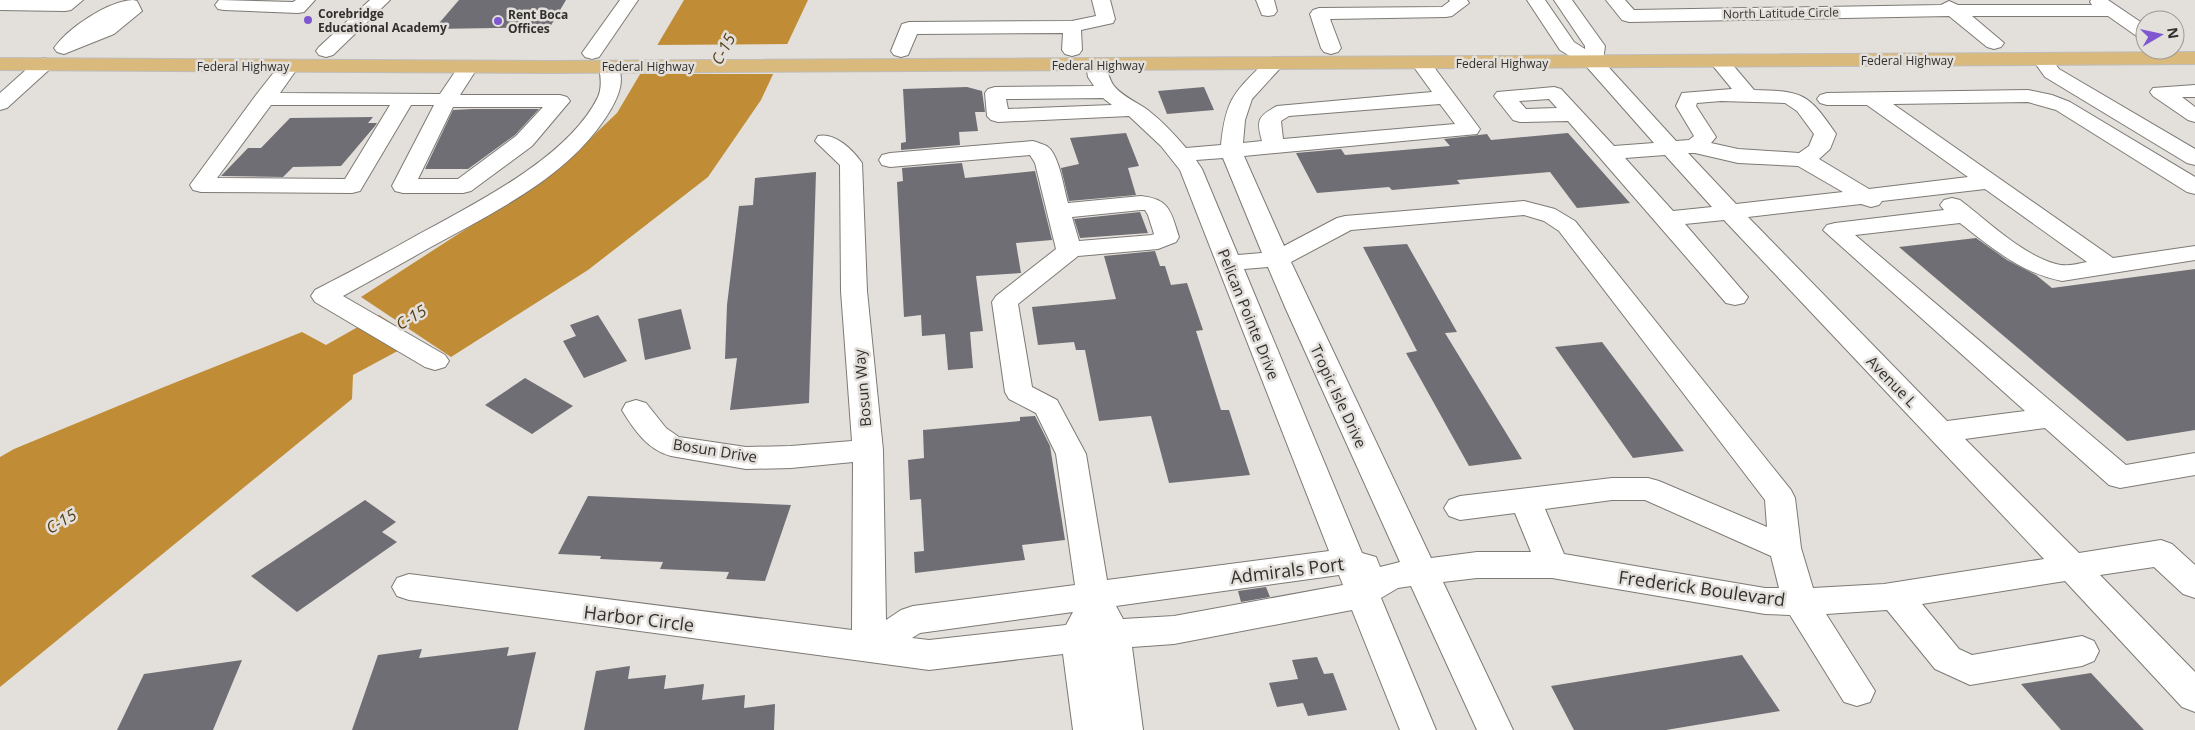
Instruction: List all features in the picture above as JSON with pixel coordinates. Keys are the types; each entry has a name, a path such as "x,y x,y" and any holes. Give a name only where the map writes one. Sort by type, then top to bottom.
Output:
{"main road":[{"name":"Federal Highway","path":"0,47 326,51 606,57 640,60 791,59 1096,65 1421,63 1594,54 2135,42"},
{"path":"2042,59 2052,50 2083,43"},
{"name":"Federal Highway","path":"791,59 901,51 1567,46 1594,54 1719,62 2195,58"},
{"path":"0,60 64,48"},
{"path":"1096,65 1117,56 1151,49"},
{"path":"44,64 96,55 200,50"},
{"path":"1020,65 1056,59 1072,50"},
{"name":"Federal Highway","path":"0,64 468,67 606,57"}],"street":[{"path":"231,0 224,5 298,8 306,0"},
{"path":"326,51 378,3 400,0"},
{"path":"435,361 324,296 472,216 543,168 595,119 609,96 612,82 606,57 629,0"},
{"path":"901,51 909,28 1072,27 1106,18 1101,0"},
{"path":"1331,48 1317,7 1446,12 1460,3 1458,0"},
{"path":"1536,0 1567,46"},
{"name":"Avenue L","path":"1563,0 1594,54 1683,147 1730,212 2195,696"},
{"name":"North Latitude Circle","path":"1615,0 1629,16 1870,6 1947,5 1995,5 2113,11"},
{"path":"2096,0 2135,26"},
{"path":"0,6 135,3 133,11 107,30 64,48"},
{"path":"1947,5 1994,44"},
{"path":"1072,27 1072,50"},
{"path":"2042,59 2052,73 2195,158"},
{"path":"2068,59 2074,70 2195,142"},
{"path":"1719,62 1747,95"},
{"path":"1180,155 1469,129 1421,63"},
{"path":"0,104 44,64"},
{"name":"Tropic Isle Drive","path":"1274,64 1242,98 1234,120 1231,151 1277,258 1392,580 1418,730"},
{"name":"Pelican Pointe Drive","path":"1096,65 1098,77 1108,92 1134,110 1169,141 1191,169 1349,561"},
{"path":"289,66 201,185 352,186 404,100"},
{"path":"263,100 404,100 447,101 560,101 524,142 464,186 403,186 447,101 468,67"},
{"path":"2195,91 2160,92 2195,116"},
{"path":"1108,92 995,93 998,116 1134,110"},
{"path":"1683,147 1705,137 1686,106 1689,97 1747,95 1787,97 1797,100 1807,107 1825,134 1819,149 1803,160"},
{"path":"1827,98 2028,96 2045,100 2063,106 2185,173 2195,187"},
{"path":"1276,147 1270,131 1270,118 1284,110 1445,97"},
{"path":"1871,98 2108,266"},
{"path":"1573,114 1609,152 1735,297"},
{"name":"Bosun Way","path":"826,141 851,163 854,291 868,450 869,648"},
{"path":"1609,152 1683,147 1738,156 1803,160 1827,172 1865,196 1899,223"},
{"path":"890,160 1033,148 1041,152 1046,164 1069,251 1005,302 1019,392 1047,407 1071,454 1093,594 1113,634 1125,730"},
{"path":"1668,219 1988,182"},
{"path":"1931,189 2030,263 2049,271 2063,273 2195,253"},
{"path":"1058,211 1141,203 1152,204 1160,214 1167,237 1158,242 1088,249 1068,248"},
{"path":"1228,262 1277,258 1303,247 1346,223 1524,208 1549,214 1559,220 1567,226 1780,498 1785,548 1800,602 1857,692"},
{"path":"1966,215 1835,230 2120,477 2195,464"},
{"name":"Bosun Drive","path":"636,410 656,435 671,446 746,458 791,457 868,450"},
{"path":"1941,432 2051,417"},
{"path":"1460,508 1612,489 1648,489 1785,548"},
{"path":"1526,500 1552,565"},
{"name":"Frederick Boulevard","path":"1392,580 1477,565 1552,565 1765,601 1800,602 1895,595 2162,553 2195,585"},
{"name":"Admirals Port","path":"869,648 912,620 1093,594 1349,561 1392,580"},
{"path":"869,648 929,655 1113,634 1174,630 1348,598 1392,580"},
{"name":"Tropic Isle Drive","path":"1392,580 1495,730"},
{"name":"Harbor Circle","path":"409,588 869,648"},
{"path":"1090,730 1078,638 1093,594"},
{"path":"1895,595 1947,659 1970,670 2082,651"}],"water":[{"name":"C-15","path":"684,0 808,0 761,100 708,177 588,270 451,357 361,297 523,192 577,151 617,113"},
{"name":"C-15","path":"379,315 418,340 353,375 352,399 0,687 0,457 14,449 302,332 326,345"}],"pier":[{"path":"790,44 776,74 637,74 654,45"}],"building":[{"name":"Rent Boca Offices","path":"459,0 566,0 550,27 434,29"},
{"path":"967,87 982,91 985,112 975,112 978,131 959,132 960,145 901,150 901,143 906,142 903,89"},
{"path":"1204,87 1214,110 1167,114 1158,91"},
{"path":"539,109 515,135 468,169 425,169 453,110"},
{"path":"373,117 368,123 377,123 341,166 293,167 283,177 221,176 248,148 261,148 290,118"},
{"path":"1126,133 1139,166 1128,168 1136,195 1069,201 1061,168 1079,164 1070,138"},
{"path":"1568,133 1630,203 1577,208 1550,172 1457,180 1460,184 1392,190 1389,187 1317,193 1296,153 1341,149 1345,155 1450,146 1444,139 1487,134 1491,140"},
{"path":"962,163 965,178 1035,171 1052,240 1016,243 1021,273 976,276 983,331 970,332 973,368 948,370 945,334 922,336 921,315 904,317 897,182 903,181 902,168"},
{"path":"816,172 809,403 730,410 737,358 725,359 727,305 739,206 753,205 755,178"},
{"path":"1140,212 1148,233 1080,238 1074,219"},
{"path":"1976,238 2007,260 2036,275 2052,288 2195,269 2195,430 2127,441 1899,247"},
{"path":"1407,244 1457,332 1445,333 1522,459 1469,466 1406,353 1417,351 1363,247"},
{"path":"1155,251 1160,266 1165,266 1171,285 1187,283 1203,330 1196,331 1221,410 1229,410 1250,475 1169,483 1151,416 1099,421 1085,350 1076,350 1074,342 1038,345 1032,307 1116,299 1104,256"},
{"path":"681,309 691,349 645,360 638,319"},
{"path":"598,315 627,361 584,378 563,341 576,336 570,325"},
{"path":"1602,342 1684,451 1633,458 1555,347"},
{"path":"525,378 573,406 532,434 485,405"},
{"path":"1035,416 1050,446 1065,540 1022,545 1025,560 915,573 914,552 924,551 921,499 910,500 908,460 924,458 923,430 1020,421 1020,417"},
{"path":"588,496 791,505 765,581 726,579 729,572 660,569 663,562 600,559 601,556 558,554"},
{"path":"365,500 396,522 382,532 397,542 297,612 251,576"},
{"path":"1266,587 1270,597 1241,602 1238,591"},
{"path":"509,647 507,656 536,652 518,730 352,730 378,655 422,649 419,658"},
{"path":"1742,655 1780,711 1666,730 1574,730 1551,686"},
{"path":"1317,657 1324,674 1333,673 1347,710 1308,716 1303,703 1277,707 1269,683 1298,679 1292,660"},
{"path":"242,660 213,730 117,730 144,674"},
{"path":"630,666 628,679 666,675 664,689 704,684 702,700 745,695 744,708 775,704 774,730 584,730 596,671"},
{"path":"2091,673 2144,730 2061,730 2021,684"}],"place":[{"name":"Corebridge Educational Academy","path":"308,20"},
{"name":"Rent Boca Offices","path":"498,21"}]}
